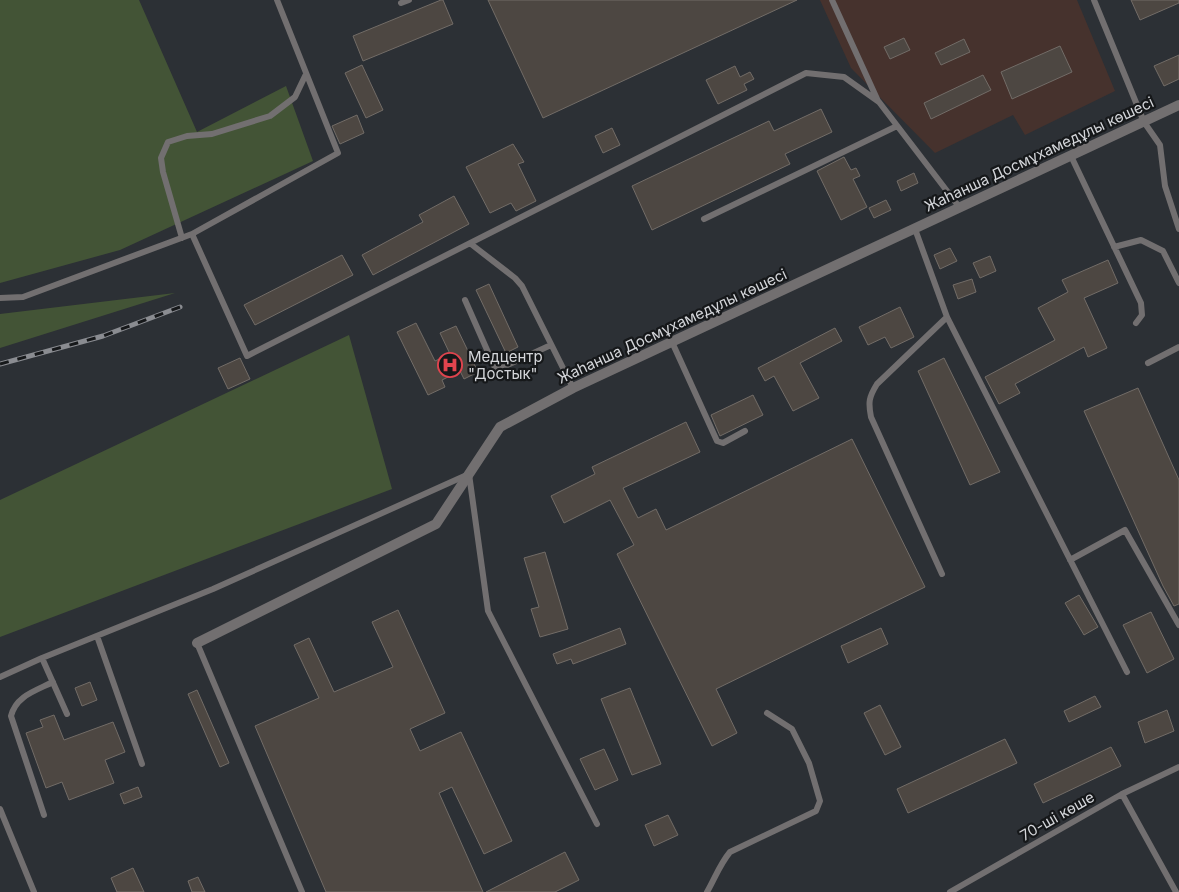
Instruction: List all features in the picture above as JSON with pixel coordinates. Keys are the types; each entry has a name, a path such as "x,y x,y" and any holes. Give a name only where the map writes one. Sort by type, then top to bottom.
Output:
{"street":[{"name":"Жаһанша Досмұхамедұлы көшесі","path":"197,643 436,524 500,427 572,388 1179,105"}],"lane":[{"path":"0,298 22,297 192,234 338,153 277,0"},
{"path":"402,3 409,0"},
{"path":"832,0 879,102 960,208"},
{"path":"1094,0 1144,122 1160,145 1165,186 1179,229"},
{"path":"192,234 248,356 806,73 844,77 879,102"},
{"path":"182,238 163,172 161,158 168,142 187,136 212,134 270,116 295,97 306,74"},
{"path":"704,219 897,126"},
{"path":"1071,156 1142,303 1142,315 1136,323"},
{"path":"915,229 947,317 1127,672"},
{"path":"1114,247 1141,240 1163,251 1179,283"},
{"path":"470,244 516,278 522,286 572,388"},
{"path":"465,300 495,368 501,368 552,345"},
{"path":"942,574 871,417 869,407 870,395 877,384 947,317"},
{"path":"672,342 717,441 723,443 745,431"},
{"path":"1148,363 1179,347"},
{"path":"0,678 42,658 213,589 468,474 488,611 597,824"},
{"path":"1070,560 1125,530 1179,625"},
{"path":"97,636 142,764"},
{"path":"197,643 302,892"},
{"path":"42,658 67,714"},
{"path":"44,815 11,716 13,707 19,700 53,682"},
{"path":"707,892 720,864 730,852 816,811 820,801 808,763 792,729 767,713"},
{"name":"70-ші көше","path":"950,892 1122,794 1179,767"},
{"path":"1122,794 1176,892"},
{"path":"0,808 34,892"}],"shaded area":[{"path":"820,0 1077,0 1115,91 1025,135 1013,115 935,153 851,68"}],"green space":[{"path":"0,0 139,0 197,132 286,86 313,161 120,250 0,283"},
{"path":"175,293 0,348 0,314"},
{"path":"349,335 392,489 0,637 0,500"}],"building":[{"path":"443,0 453,24 363,61 353,36"},
{"path":"488,0 797,0 543,118"},
{"path":"1131,0 1179,0 1179,3 1140,20"},
{"path":"904,38 910,50 890,59 884,47"},
{"path":"964,39 970,52 941,65 935,53"},
{"path":"1060,46 1072,72 1012,99 1001,72"},
{"path":"1179,55 1179,79 1164,86 1154,66"},
{"path":"362,65 383,110 366,118 345,73"},
{"path":"735,66 740,77 750,72 754,79 744,84 747,90 718,104 706,80"},
{"path":"983,75 991,90 931,119 924,103"},
{"path":"821,109 832,132 785,154 790,164 652,230 632,186 769,121 774,131"},
{"path":"357,115 364,133 340,144 332,126"},
{"path":"612,128 620,145 603,153 595,136"},
{"path":"513,144 524,162 518,164 536,201 516,211 511,203 490,213 466,167"},
{"path":"844,157 851,170 856,168 860,176 853,179 867,207 841,220 817,171"},
{"path":"914,173 918,183 901,191 897,181"},
{"path":"454,196 469,224 373,275 362,255 423,222 419,215"},
{"path":"886,200 891,210 874,218 869,208"},
{"path":"950,248 957,261 940,269 934,255"},
{"path":"342,255 353,275 255,325 244,305"},
{"path":"990,256 996,271 980,278 973,263"},
{"path":"1108,260 1118,283 1084,298 1107,348 1088,357 1084,347 1015,384 1020,393 999,404 985,377 1055,340 1038,308 1068,292 1062,280"},
{"path":"972,279 976,292 958,299 953,285"},
{"path":"489,284 518,347 506,353 476,290"},
{"path":"900,307 914,337 891,348 885,337 868,345 859,327"},
{"path":"416,323 435,361 450,354 440,333 456,326 478,372 464,379 460,371 442,380 445,387 428,395 397,332"},
{"path":"835,328 842,341 800,363 819,398 793,411 774,376 765,381 758,368"},
{"path":"240,358 250,379 228,389 218,368"},
{"path":"944,358 1000,472 970,485 918,371"},
{"path":"1138,388 1179,480 1179,604 1174,606 1163,586 1084,411"},
{"path":"753,395 763,415 720,436 711,415"},
{"path":"686,422 700,452 623,488 638,518 656,509 666,530 852,439 925,587 716,689 737,733 712,746 617,554 634,545 610,500 564,523 551,496 595,474 592,467"},
{"path":"545,552 568,629 540,637 531,609 539,607 524,558"},
{"path":"1079,595 1098,627 1084,635 1065,603"},
{"path":"398,610 445,713 410,729 420,751 461,732 512,841 484,854 452,787 439,793 483,892 326,892 255,726 319,698 294,645 309,638 334,692 393,667 372,622"},
{"path":"1151,612 1174,659 1147,673 1123,625"},
{"path":"620,628 626,644 573,664 571,659 557,664 553,654"},
{"path":"881,628 888,644 848,663 841,646"},
{"path":"90,682 97,700 82,706 75,688"},
{"path":"630,688 661,764 632,775 601,699"},
{"path":"197,690 229,763 220,767 188,694"},
{"path":"1095,696 1101,707 1069,722 1064,711"},
{"path":"880,705 901,747 885,755 864,713"},
{"path":"1167,710 1174,731 1145,743 1138,722"},
{"path":"54,715 64,740 113,722 125,752 105,760 114,783 69,800 62,782 46,788 26,733 43,727 40,720"},
{"path":"1005,739 1017,763 908,813 897,789"},
{"path":"1111,747 1121,766 1043,803 1034,784"},
{"path":"604,749 618,780 595,790 580,759"},
{"path":"138,787 142,797 124,804 120,794"},
{"path":"668,815 678,835 654,846 645,825"},
{"path":"565,852 579,880 555,892 486,892"},
{"path":"133,868 144,892 117,892 111,878"},
{"path":"198,877 205,892 192,892 188,881"}],"railway":[{"path":"0,364 103,336 180,307"}],"place":[{"name":"Медцентр \"Достык\"","path":"450,365"}]}
